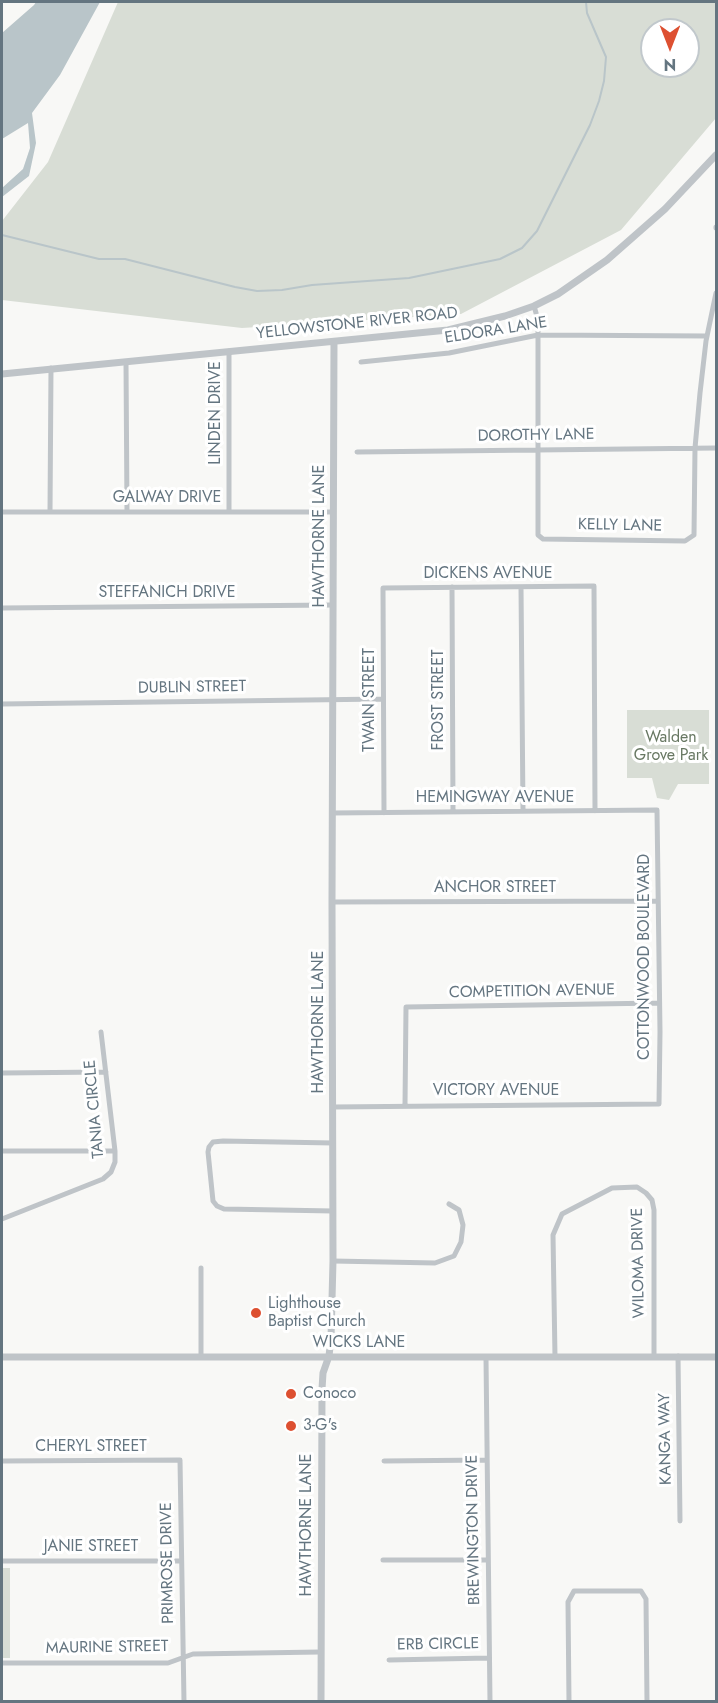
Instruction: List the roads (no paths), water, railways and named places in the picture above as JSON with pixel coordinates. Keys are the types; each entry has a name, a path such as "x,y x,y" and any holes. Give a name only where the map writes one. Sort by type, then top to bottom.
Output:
{"street":[{"name":"YELLOWSTONE RIVER ROAD","path":"2,374 448,330 505,316 534,306 581,279 623,247 665,209 717,155"},
{"path":"695,448 707,336 717,293"},
{"path":"534,306 538,320 538,449"},
{"name":"ELDORA LANE","path":"361,362 449,353 538,335 707,336"},
{"name":"HAWTHORNE LANE","path":"321,1701 322,1389 323,1373 329,1356 332,1323 333,1261 334,342"},
{"name":"LINDEN DRIVE","path":"229,351 230,512"},
{"path":"126,362 127,512"},
{"path":"50,512 51,368"},
{"name":"KELLY LANE","path":"538,449 538,535 543,539 686,541 694,535 695,448"},
{"name":"DOROTHY LANE","path":"357,452 717,448"},
{"name":"GALWAY DRIVE","path":"2,512 333,512"},
{"name":"DICKENS AVENUE","path":"383,588 594,586 595,811"},
{"name":"FROST STREET","path":"452,587 453,812"},
{"path":"521,587 523,812"},
{"name":"TWAIN STREET","path":"383,588 384,813"},
{"name":"STEFFANICH DRIVE","path":"2,608 333,605"},
{"name":"DUBLIN STREET","path":"2,704 383,699"},
{"name":"HEMINGWAY AVENUE","path":"332,813 657,810"},
{"name":"COTTONWOOD BOULEVARD","path":"657,810 659,1104"},
{"name":"ANCHOR STREET","path":"332,902 658,901"},
{"name":"COMPETITION AVENUE","path":"405,1105 406,1007 659,1003"},
{"name":"TANIA CIRCLE","path":"2,1219 103,1179 111,1172 115,1162 115,1150 101,1032"},
{"path":"2,1073 106,1072"},
{"name":"VICTORY AVENUE","path":"333,1107 659,1104"},
{"path":"333,1143 213,1142 208,1152 213,1201 217,1206 224,1209 333,1211"},
{"path":"2,1151 115,1150"},
{"name":"WILOMA DRIVE","path":"555,1357 553,1235 562,1214 612,1188 637,1187 652,1200 654,1210 654,1356"},
{"path":"333,1261 435,1263 454,1256 461,1242 462,1225 459,1210 449,1204"},
{"path":"201,1268 201,1356"},
{"name":"KANGA WAY","path":"678,1356 680,1521"},
{"name":"WICKS LANE","path":"2,1357 717,1357"},
{"name":"BREWINGTON DRIVE","path":"486,1358 490,1701"},
{"name":"CHERYL STREET","path":"2,1461 180,1460"},
{"name":"PRIMROSE DRIVE","path":"180,1460 184,1701"},
{"path":"384,1461 487,1460"},
{"path":"383,1560 488,1560"},
{"name":"JANIE STREET","path":"2,1561 181,1561"},
{"path":"569,1701 568,1602 574,1591 640,1591 646,1599 646,1701"},
{"name":"MAURINE STREET","path":"2,1663 168,1663 193,1654 320,1652"},
{"name":"ERB CIRCLE","path":"388,1660 489,1658"}],"waterway":[{"path":"2,235 99,259 125,259 257,291 409,278 500,259 522,248 537,231 590,125 599,101 606,57 587,13 586,2"}],"place":[{"name":"Lighthouse Baptist Church","path":"256,1313"},
{"name":"Conoco","path":"291,1394"},
{"name":"3-G's","path":"291,1426"}],"park label":[{"name":"Walden Grove Park","path":"671,747"}]}
